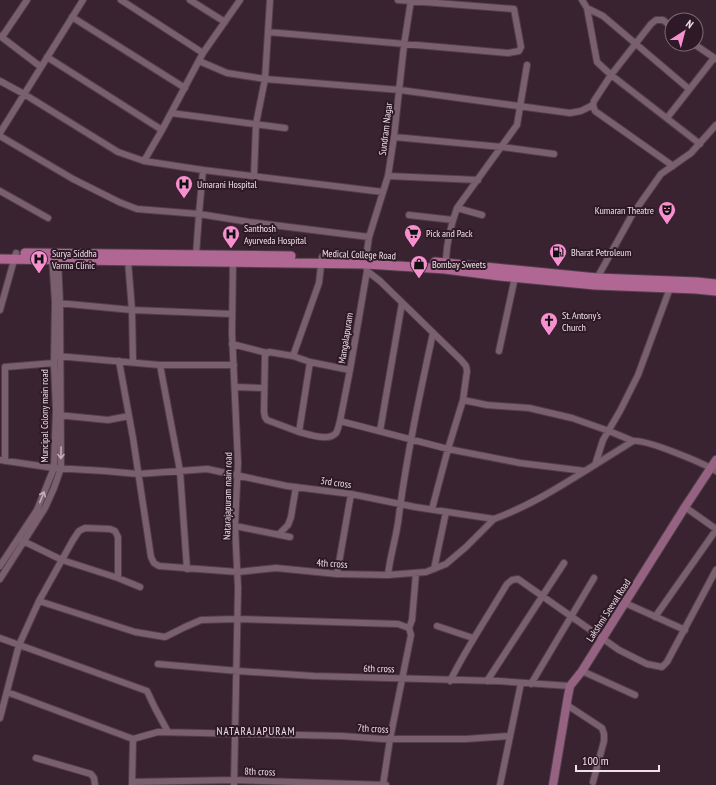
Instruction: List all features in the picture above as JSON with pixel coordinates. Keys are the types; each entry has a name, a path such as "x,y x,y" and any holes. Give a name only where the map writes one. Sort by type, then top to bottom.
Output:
{"main road":[{"name":"Medical College Road","path":"0,253 15,256 128,261 233,258 322,260 445,269 515,277 716,291"},
{"name":"Medical College Road","path":"54,257 196,255 233,258"},
{"name":"Medical College Road","path":"0,259 15,256"},
{"name":"Medical College Road","path":"367,264 446,263 596,282 697,282 716,284"}],"street":[{"path":"27,0 1,36 41,67"},
{"path":"0,133 83,0"},
{"path":"190,0 225,22"},
{"path":"144,161 203,53 240,0"},
{"path":"254,176 256,124 265,79 270,0"},
{"path":"268,32 508,53 519,51 522,47 514,9 398,0"},
{"path":"582,0 586,8 596,62 700,144"},
{"path":"125,1 203,53"},
{"name":"Sundram Nagar","path":"367,264 369,237 388,176 400,90 404,45 411,1"},
{"path":"586,8 603,16 689,89"},
{"path":"72,18 185,88"},
{"path":"664,21 656,20 636,43 611,75 594,101 593,105 595,111 673,166"},
{"path":"667,118 715,58 704,51"},
{"path":"47,57 162,130"},
{"path":"199,61 227,73 265,79 400,90 570,113 581,111 593,105"},
{"path":"446,263 446,255 453,220 458,208 517,125 527,65"},
{"path":"0,81 24,94 118,152 144,161 204,170 383,192"},
{"path":"171,113 285,128"},
{"path":"596,282 632,215 661,174 691,153 716,125"},
{"path":"0,136 73,179 119,202 137,209 199,214 249,222 369,237"},
{"path":"394,137 502,147 554,154"},
{"path":"196,255 204,170"},
{"path":"388,176 478,180"},
{"path":"0,191 48,218"},
{"path":"458,208 482,215"},
{"path":"409,215 453,220"},
{"path":"0,310 15,256"},
{"name":"Muncipal Colony main road","path":"0,566 21,540 57,468 58,415 54,363 57,356 58,303 54,257"},
{"name":"Natarajapuram main road","path":"233,258 232,344 238,476 235,526 238,572 234,782"},
{"path":"293,356 318,283 322,260"},
{"path":"128,261 134,362"},
{"path":"367,264 380,281 466,366 467,371 463,400 432,509"},
{"name":"Mangalapuram","path":"340,421 350,370 367,264"},
{"path":"500,350 515,277"},
{"path":"595,466 603,440 638,375 670,288"},
{"path":"58,303 132,310 232,314"},
{"path":"380,431 402,303"},
{"path":"388,575 389,563 396,538 400,503 411,439 433,333"},
{"path":"232,344 267,353 269,352 293,356 310,362 350,370"},
{"path":"267,353 264,361 265,417 267,420 299,432 325,437 331,436 336,432 340,421 448,449 520,463 585,471"},
{"path":"129,416 108,420 58,415 57,356 160,365 234,365"},
{"path":"119,361 138,474"},
{"path":"299,432 310,362"},
{"path":"2,461 2,367 54,363"},
{"path":"160,365 180,471 187,569"},
{"path":"235,387 264,388"},
{"path":"463,400 487,405 529,408 572,418 609,430 633,441"},
{"path":"494,519 507,515 540,498 637,440 654,444 713,469"},
{"name":"Lakshmi Seeval Road","path":"553,785 570,686 582,671 601,638 625,603 685,507 713,469 716,460"},
{"name":"3rd cross","path":"2,461 57,468 138,474 207,469 253,480 351,494 415,507 494,519"},
{"name":"4th cross","path":"138,474 151,557 154,563 165,568 238,572 276,568 336,574 388,575 426,572 446,564 466,547 494,519"},
{"path":"279,534 288,525 291,517 296,487"},
{"path":"336,574 351,494"},
{"path":"655,617 716,529 685,507"},
{"path":"434,569 446,512"},
{"path":"235,526 290,537"},
{"path":"0,718 19,645 39,601 79,531 85,528 110,529 115,531 118,537 118,578"},
{"path":"0,579 21,540 62,560 118,578 140,587"},
{"path":"487,681 564,563"},
{"path":"450,680 473,638 483,626 507,584 512,580 518,579 619,650 646,664 662,667 667,662 685,630 716,570"},
{"path":"383,785 401,678 411,635 409,628 412,620 416,573"},
{"path":"532,684 594,578"},
{"path":"39,601 135,632 165,637 185,626 202,620 237,619 398,624 409,628"},
{"path":"625,603 685,630"},
{"path":"437,626 473,638"},
{"path":"0,638 148,691 168,732"},
{"name":"6th cross","path":"158,664 314,676 487,681 570,686"},
{"path":"582,671 635,695"},
{"path":"500,785 521,683"},
{"path":"7,692 133,739 132,783"},
{"path":"567,705 602,728 604,734 593,782"},
{"name":"7th cross","path":"133,739 158,732 342,736 390,739 466,739 509,736"},
{"path":"36,758 91,774 94,778 95,785"},
{"name":"8th cross","path":"132,783 234,782 387,785"}],"place":[{"name":"Umarani Hospital","path":"184,199"},
{"name":"Kumaran Theatre","path":"667,225"},
{"name":"Pick and Pack","path":"413,248"},
{"name":"Santhosh Ayurveda Hospital","path":"231,249"},
{"name":"Bharat Petroleum","path":"558,267"},
{"name":"Surya Siddha Varma Clinic","path":"39,274"},
{"name":"Bombay Sweets","path":"419,279"},
{"name":"St. Antony's Church","path":"549,336"}],"district":[{"name":"NATARAJAPURAM","path":"256,731"}]}
